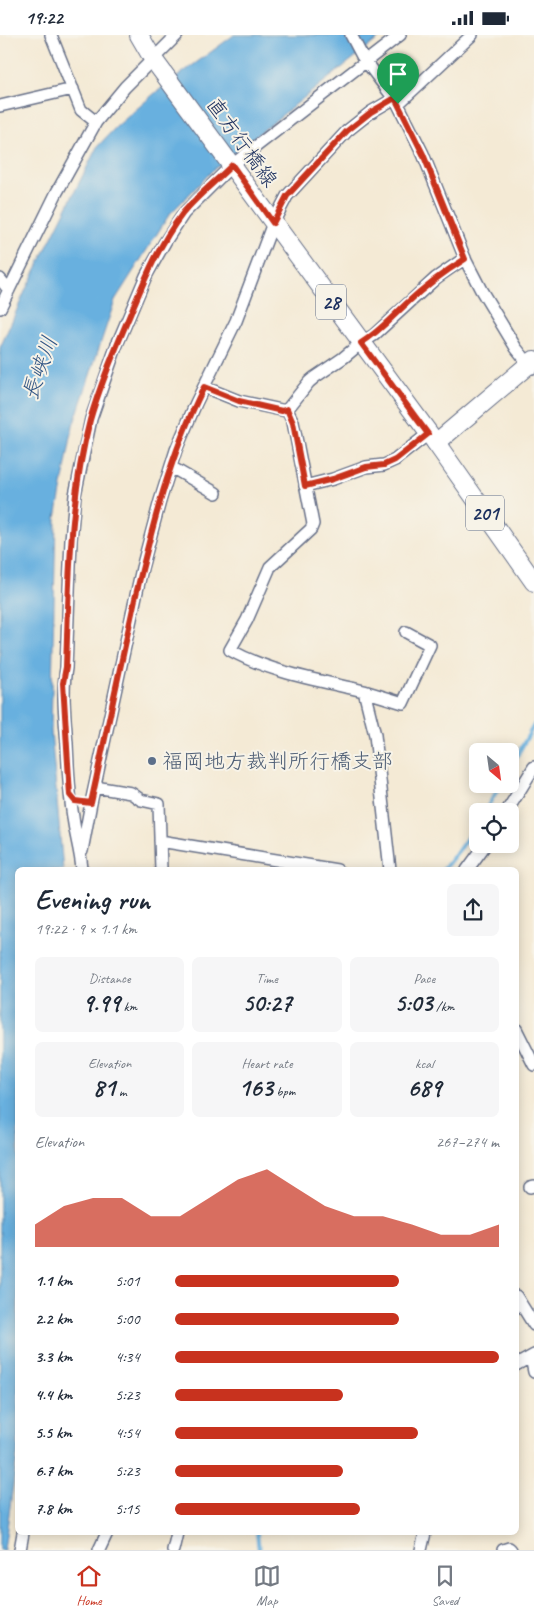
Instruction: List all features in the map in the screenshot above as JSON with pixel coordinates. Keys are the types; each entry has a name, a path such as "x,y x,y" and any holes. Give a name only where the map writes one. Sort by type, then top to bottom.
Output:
{"main road":[{"name":"直方行橋線","path":"139,35 157,65 432,438"},
{"path":"432,438 532,365"},
{"name":"201","path":"432,438 534,582"}],"street":[{"path":"51,35 81,110 96,122"},
{"path":"0,308 57,192 96,122 125,87 157,65 177,35"},
{"path":"351,35 364,59 396,101 423,154 465,259 481,290 516,347 532,365"},
{"path":"82,867 70,795 63,683 66,667 71,540 75,495 90,419 116,347 146,275 165,242 184,213 230,162 364,59 400,35"},
{"path":"81,856 142,568 176,450 236,321 273,223 287,196 347,131 371,112 396,101 472,35"},
{"path":"0,106 73,89"},
{"path":"204,387 239,401 282,411 287,409 309,382 374,335 436,278 465,259"},
{"path":"0,279 9,290"},
{"path":"287,409 293,423 313,519 311,529 270,567 247,620 230,650 261,665 279,671 364,691 403,703 430,645 406,632"},
{"path":"305,486 333,479 366,467 384,465 432,438"},
{"path":"171,467 216,493"},
{"path":"364,691 375,735 390,867"},
{"path":"512,803 534,767"},
{"path":"95,787 131,793 141,800 160,804 161,867"},
{"path":"70,795 75,801 91,803"},
{"path":"160,841 319,867"},
{"path":"469,867 479,853"},
{"path":"519,1035 533,1061"},
{"path":"519,1301 534,1325"},
{"path":"519,1363 532,1356 534,1372"},
{"path":"20,1550 23,1535"},
{"path":"99,1550 106,1535"},
{"path":"173,1550 177,1535"},
{"path":"421,1550 424,1535"},
{"path":"503,1550 509,1548 511,1550"}],"water":[{"name":"長峡川","path":"234,35 383,35 213,170 169,215 115,300 73,426 56,518 51,731 63,867 15,867 15,1471 4,1550 0,1550 0,348 26,289 97,147 116,127 155,93"}],"waterway":[{"path":"519,752 534,725"},
{"path":"490,803 496,793"},
{"path":"445,867 469,835"},
{"path":"257,1535 259,1550"}],"place":[{"name":"福岡地方裁判所行橋支部","path":"152,761"}],"route":[{"path":"395,98 398,104 423,154 465,259 436,278 405,305 385,326 361,343 428,434 395,460 384,465 366,467 333,479 305,486 293,423 287,409 282,411 239,401 204,387 176,450 160,501 142,568 91,803 75,801 70,795 63,683 66,667 71,540 75,495 90,419 116,347 146,275 184,213 232,165 273,223 287,196 347,131 371,112 395,98"}]}
